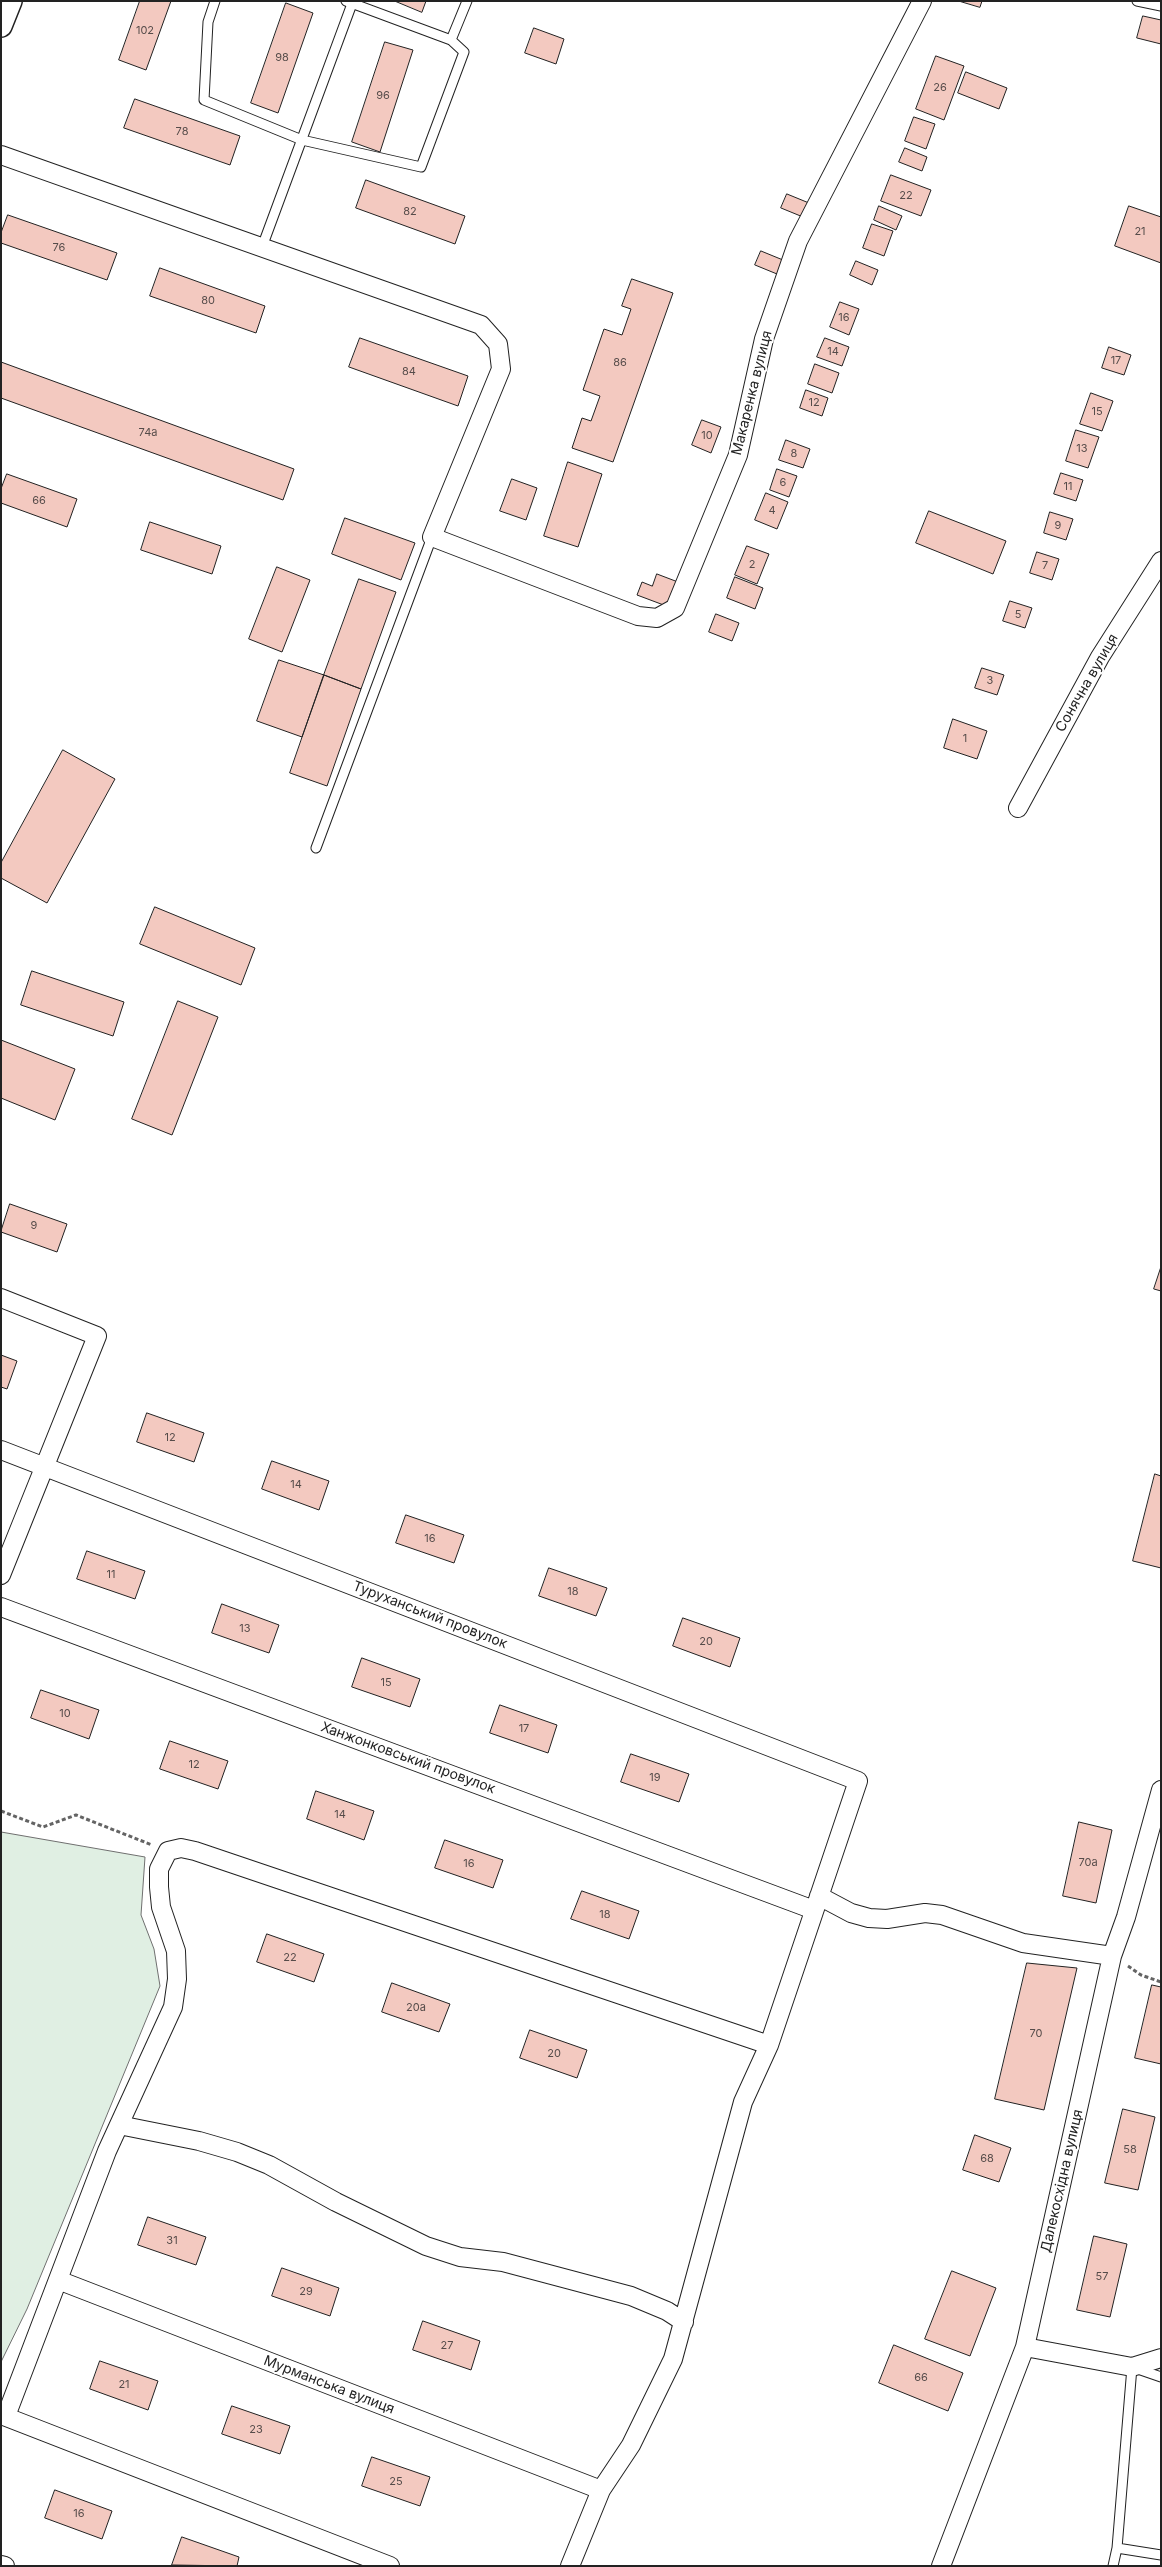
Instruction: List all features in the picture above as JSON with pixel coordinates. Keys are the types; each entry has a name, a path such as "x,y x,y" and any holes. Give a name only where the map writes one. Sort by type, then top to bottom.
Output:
{"street":[{"path":"1,26 10,1"},
{"name":"Макаренка вулиця","path":"432,537 638,616 657,618 675,608 738,455 764,339 798,241 922,1"},
{"path":"1,155 481,325 498,344 501,369 432,537"},
{"name":"Сонячна вулиця","path":"1018,808 1100,657 1161,561"},
{"path":"1,1298 98,1336 1,1575"},
{"name":"Туруханський провулок","path":"1,1450 858,1781 817,1903"},
{"name":"Ханжонковський провулок","path":"1,1607 817,1903 869,1918 887,1919 925,1913 942,1915 1023,1943 1112,1956"},
{"name":"Далекосхідна вулиця","path":"941,2566 1025,2347 1112,1956 1126,1917 1161,1790"},
{"path":"390,2566 3,2416 119,2125 173,2007 177,1979 176,1951 162,1907 159,1887 159,1869 168,1851 181,1848 195,1851 769,2045"},
{"path":"570,2566 601,2490 632,2445 674,2359 743,2102 769,2045 817,1903"},
{"path":"119,2125 198,2140 237,2152 269,2165 336,2202 426,2246 460,2257 503,2262 631,2296 684,2322"},
{"name":"Мурманська вулиця","path":"58,2280 601,2490"},
{"path":"1025,2347 1132,2368 1161,2358"}],"lane":[{"path":"215,1 208,22 204,100 302,140 421,167 464,52 451,40 351,2 302,140 262,248"},
{"path":"451,40 466,1"},
{"path":"1137,1 1161,6"},
{"path":"316,848 432,537"},
{"path":"1114,2566 1132,2368 1161,2377"},
{"path":"1117,2548 1161,2555"}],"path":[{"path":"1,1811 43,1827 76,1815 168,1851"},
{"path":"1112,1956 1141,1975 1161,1982"}],"green space":[{"path":"1,1832 145,1857 141,1915 154,1949 160,1986 27,2309 1,2362"}],"building":[{"path":"140,1 171,1 146,70 119,60"},
{"path":"395,1 426,1 422,12"},
{"path":"959,1 982,1 980,7"},
{"path":"286,3 313,13 278,113 251,103"},
{"path":"1143,16 1161,20 1161,44 1137,38"},
{"path":"534,28 564,39 556,64 525,53"},
{"path":"385,42 413,50 380,152 352,142"},
{"path":"936,56 964,66 944,120 916,109"},
{"path":"966,72 1007,88 999,109 958,93"},
{"path":"135,99 240,136 230,165 124,128"},
{"path":"914,117 935,124 926,149 905,141"},
{"path":"905,148 927,157 922,171 899,162"},
{"path":"891,175 931,190 921,216 881,201"},
{"path":"366,180 465,216 455,244 356,208"},
{"path":"787,194 809,203 803,217 781,208"},
{"path":"879,206 902,216 896,230 874,220"},
{"path":"1129,206 1161,217 1161,263 1115,246"},
{"path":"8,215 117,253 107,280 1,243 1,233"},
{"path":"872,224 893,231 884,256 863,248"},
{"path":"761,251 783,260 777,274 755,265"},
{"path":"856,261 878,270 872,285 850,275"},
{"path":"160,268 265,306 256,333 150,296"},
{"path":"632,279 673,293 613,462 572,448 582,418 591,421 600,396 583,390 604,329 622,335 631,309 622,306"},
{"path":"840,302 859,309 849,335 830,327"},
{"path":"360,338 468,376 458,406 349,367"},
{"path":"825,338 849,347 842,366 817,357"},
{"path":"1109,347 1131,355 1124,375 1102,368"},
{"path":"1,362 294,469 283,500 1,398"},
{"path":"815,364 839,373 832,393 808,384"},
{"path":"806,390 828,398 822,416 800,408"},
{"path":"1091,393 1113,401 1102,431 1080,424"},
{"path":"702,420 721,427 711,453 692,445"},
{"path":"1076,430 1099,437 1088,468 1066,461"},
{"path":"786,440 810,449 803,468 779,460"},
{"path":"568,462 602,474 578,547 544,536"},
{"path":"777,469 797,476 789,497 770,490"},
{"path":"1061,473 1083,480 1076,501 1054,494"},
{"path":"7,474 77,499 67,527 1,503 1,489"},
{"path":"512,479 537,488 526,520 500,511"},
{"path":"766,493 788,502 777,529 755,520"},
{"path":"929,511 1006,541 993,574 916,543"},
{"path":"1050,512 1073,519 1066,540 1044,533"},
{"path":"345,518 415,543 401,580 332,554"},
{"path":"150,522 221,546 212,574 141,550"},
{"path":"747,546 769,554 757,584 735,575"},
{"path":"1037,552 1059,559 1052,580 1030,573"},
{"path":"277,567 310,580 282,652 249,639"},
{"path":"657,574 678,582 669,607 637,595 642,582 652,586"},
{"path":"735,577 763,588 755,609 727,598"},
{"path":"359,579 396,592 361,689 324,675"},
{"path":"1010,601 1032,608 1025,628 1003,621"},
{"path":"716,614 739,623 732,641 709,632"},
{"path":"279,660 324,675 302,737 257,721"},
{"path":"982,668 1004,675 997,695 975,688"},
{"path":"324,675 361,689 327,786 290,773"},
{"path":"953,719 987,731 977,759 944,748"},
{"path":"63,750 115,779 47,903 1,878 1,863"},
{"path":"155,907 255,948 241,985 140,944"},
{"path":"32,971 124,1002 113,1036 21,1005"},
{"path":"178,1001 218,1017 172,1135 132,1119"},
{"path":"1,1040 75,1069 55,1120 1,1098"},
{"path":"10,1204 67,1224 57,1252 1,1232"},
{"path":"1161,1267 1161,1291 1154,1289"},
{"path":"1,1355 17,1361 7,1389 1,1387"},
{"path":"147,1413 204,1433 194,1462 137,1442"},
{"path":"272,1461 329,1481 319,1510 262,1489"},
{"path":"1155,1474 1161,1476 1161,1568 1133,1561"},
{"path":"406,1515 464,1535 454,1563 396,1543"},
{"path":"87,1551 145,1571 135,1599 77,1579"},
{"path":"549,1568 607,1588 596,1616 539,1596"},
{"path":"222,1604 279,1625 269,1653 212,1633"},
{"path":"683,1618 740,1638 730,1667 673,1646"},
{"path":"362,1658 420,1679 410,1707 352,1687"},
{"path":"41,1690 99,1710 89,1739 31,1718"},
{"path":"500,1705 557,1725 548,1753 490,1733"},
{"path":"170,1741 228,1761 218,1789 160,1769"},
{"path":"631,1754 689,1774 679,1802 621,1782"},
{"path":"316,1791 374,1811 364,1840 307,1819"},
{"path":"1079,1822 1112,1830 1096,1903 1063,1896"},
{"path":"445,1840 503,1860 493,1888 435,1868"},
{"path":"582,1891 639,1911 629,1939 571,1919"},
{"path":"267,1934 324,1954 314,1982 257,1962"},
{"path":"1027,1963 1077,1968 1044,2110 995,2099"},
{"path":"392,1983 450,2004 439,2032 382,2012"},
{"path":"1152,1985 1161,1987 1161,2064 1135,2058"},
{"path":"530,2030 587,2050 577,2078 520,2058"},
{"path":"1123,2109 1155,2117 1138,2190 1105,2183"},
{"path":"975,2135 1011,2148 999,2182 963,2170"},
{"path":"148,2217 206,2237 196,2265 138,2245"},
{"path":"1094,2236 1127,2244 1110,2317 1077,2310"},
{"path":"282,2268 339,2288 330,2316 272,2296"},
{"path":"952,2271 996,2288 970,2356 925,2339"},
{"path":"423,2321 480,2341 471,2370 413,2350"},
{"path":"894,2345 963,2373 948,2411 879,2383"},
{"path":"100,2361 158,2381 148,2410 90,2389"},
{"path":"232,2406 290,2426 280,2454 222,2434"},
{"path":"372,2457 430,2477 420,2506 362,2486"},
{"path":"55,2490 112,2511 102,2539 45,2518"},
{"path":"182,2537 239,2557 237,2566 172,2565"}]}
